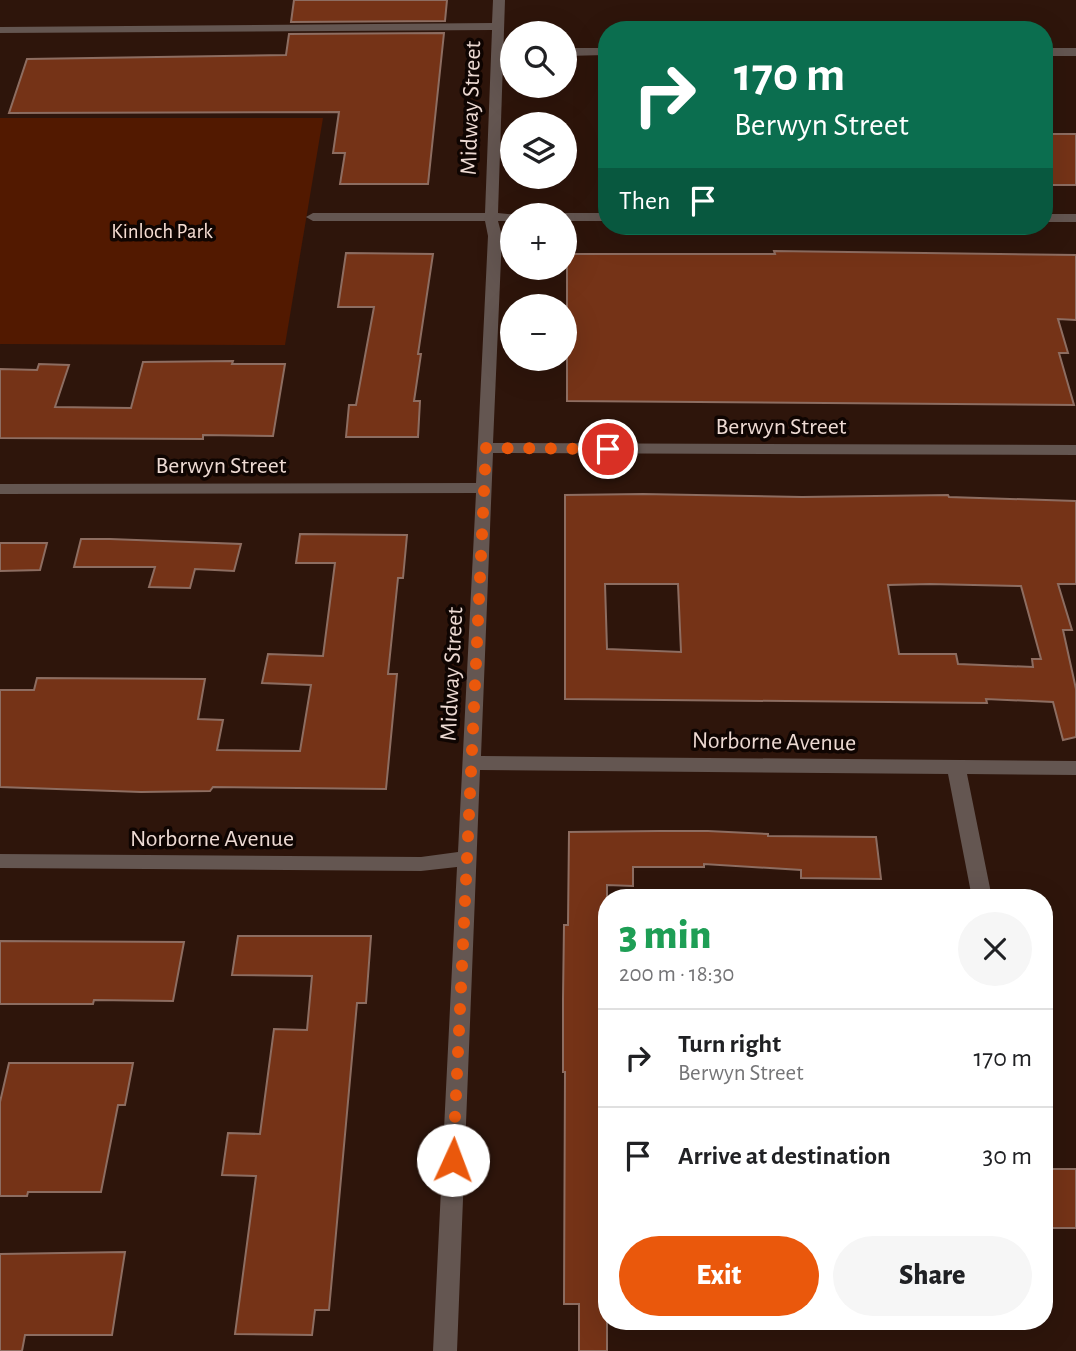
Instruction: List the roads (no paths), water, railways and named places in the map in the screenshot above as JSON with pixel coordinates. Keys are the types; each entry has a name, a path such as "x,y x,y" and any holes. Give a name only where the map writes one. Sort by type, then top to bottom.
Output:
{"street":[{"name":"Midway Street","path":"499,0 500,33"},
{"path":"0,30 498,26"},
{"path":"577,52 598,52"},
{"path":"1053,52 1076,52"},
{"name":"Midway Street","path":"445,1351 495,236 491,217 501,98"},
{"path":"313,217 500,217"},
{"path":"577,217 598,218"},
{"path":"1053,218 1076,218"},
{"name":"Berwyn Street","path":"486,448 1076,450"},
{"name":"Berwyn Street","path":"0,489 484,488"},
{"name":"Norborne Avenue","path":"471,763 1076,768"},
{"path":"956,767 980,889"},
{"name":"Norborne Avenue","path":"0,861 421,864 465,859"}],"park label":[{"name":"Kinloch Park","path":"162,231"}]}
